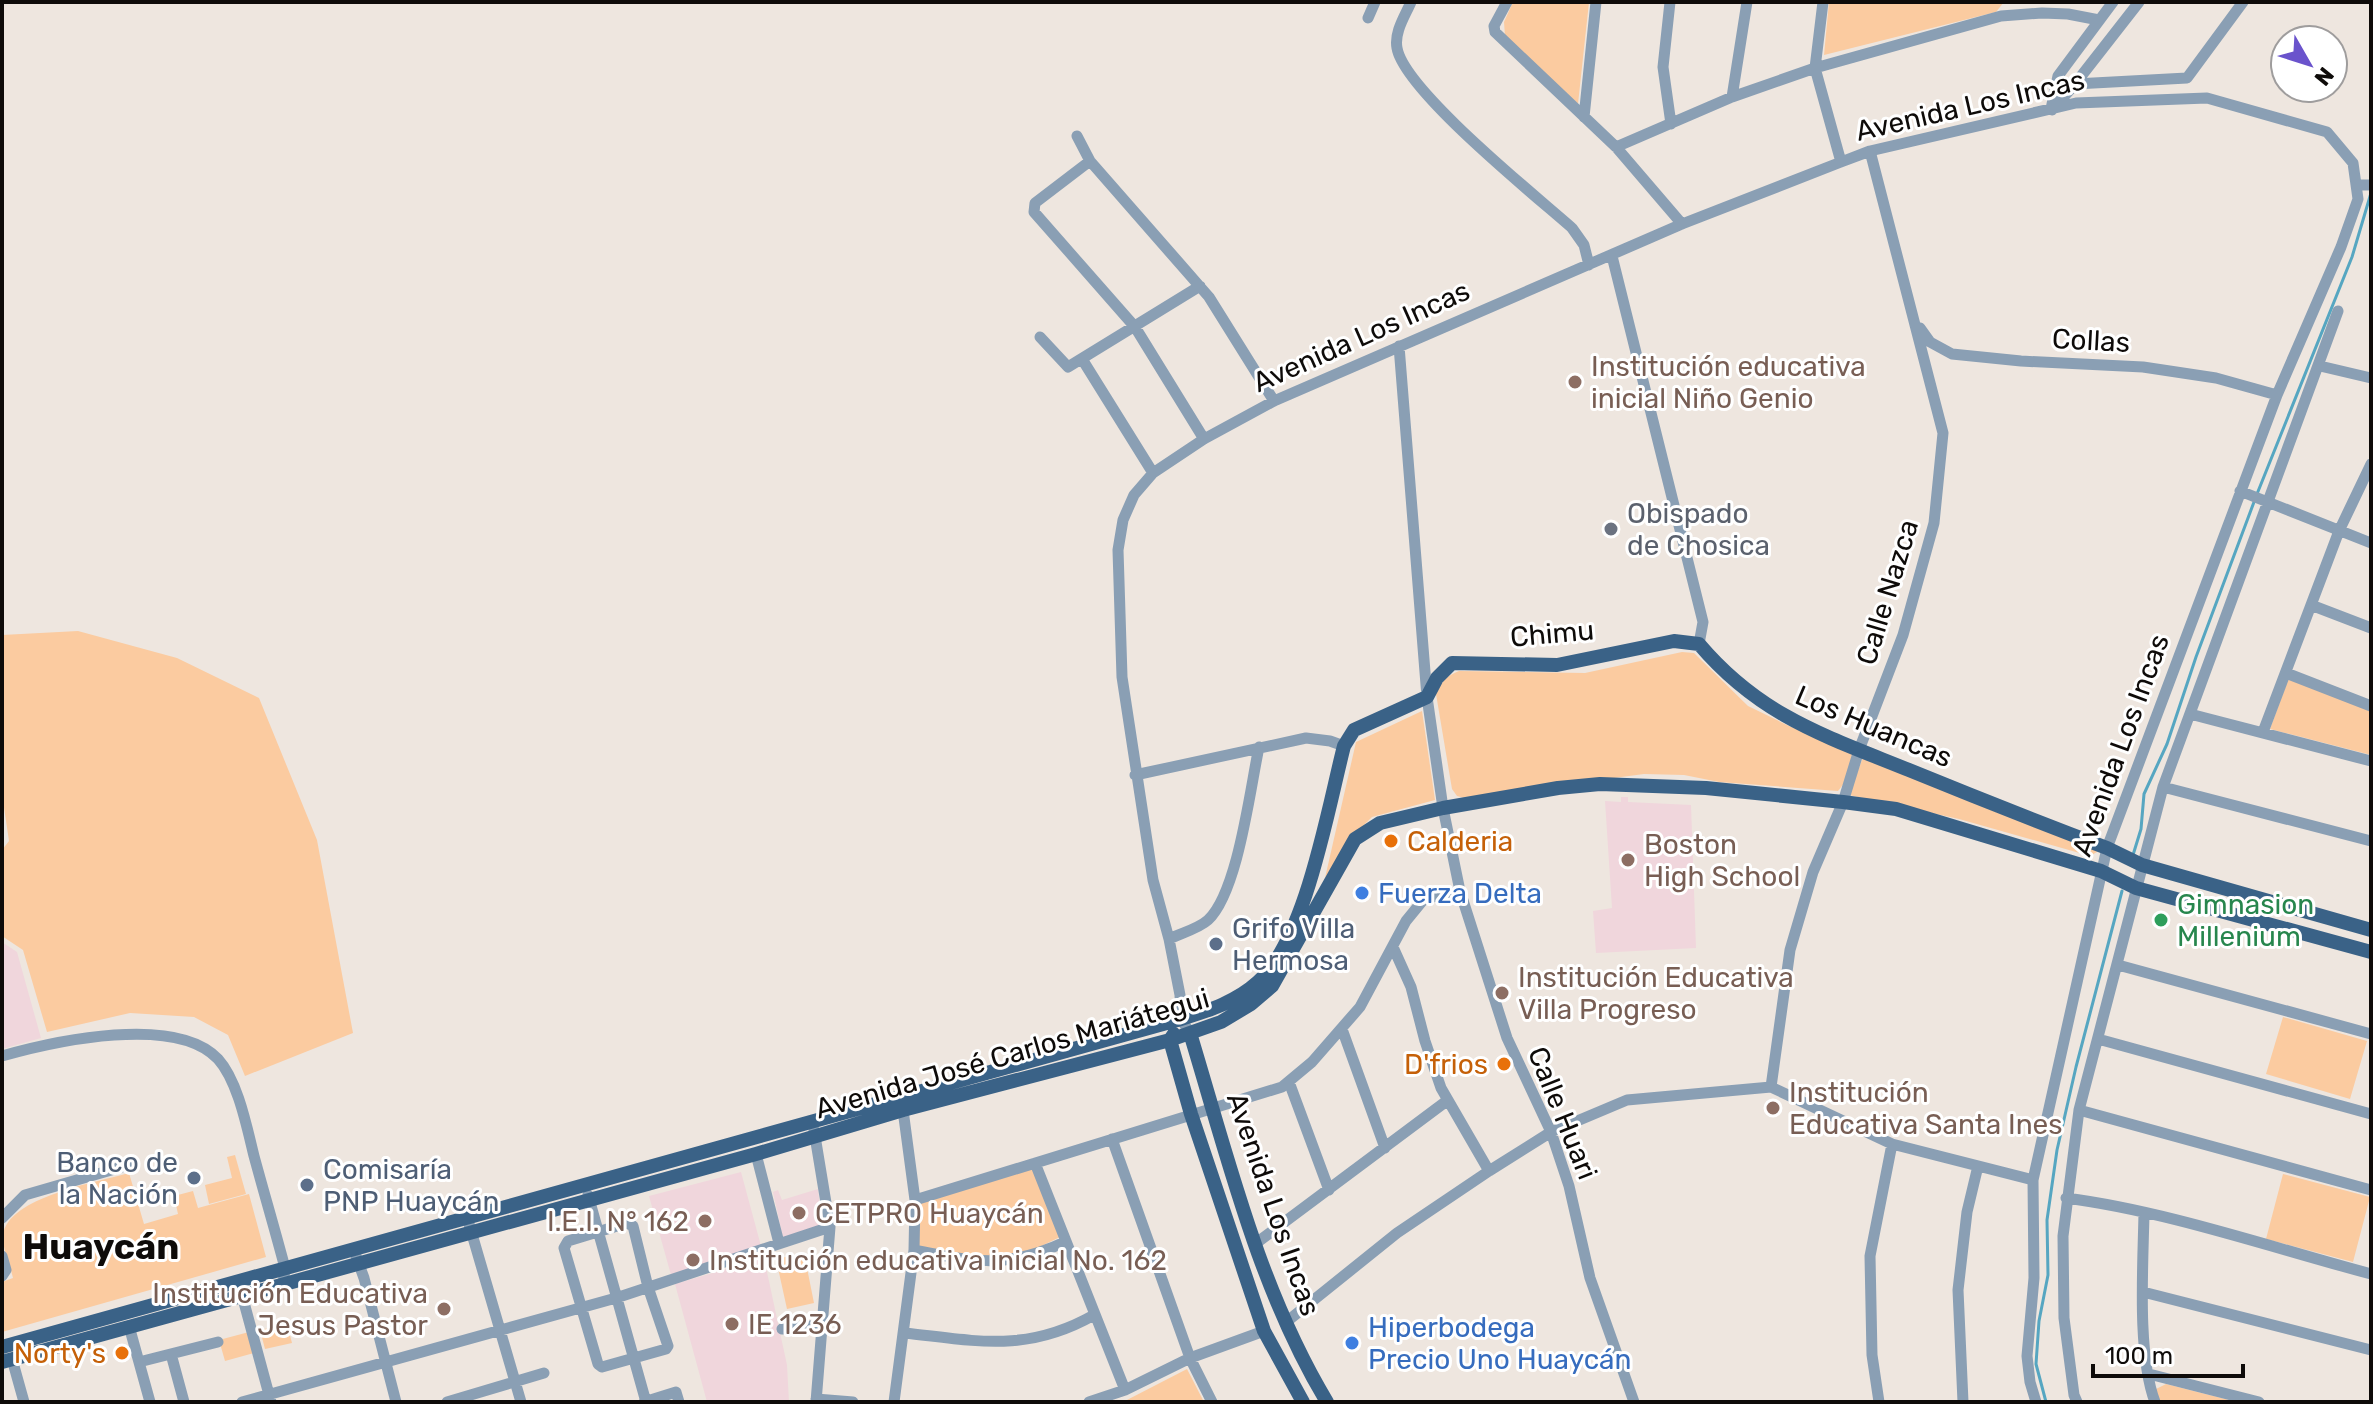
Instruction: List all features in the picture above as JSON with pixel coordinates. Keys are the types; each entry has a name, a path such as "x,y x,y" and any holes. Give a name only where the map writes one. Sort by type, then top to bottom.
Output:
{"main road":[{"name":"Chimu","path":"1427,697 1437,678 1452,663 1557,665 1674,641 1699,644"},
{"name":"Los Huancas","path":"1699,644 1719,668 1746,692 1805,728 2107,848"},
{"path":"1344,746 1354,730 1427,697"},
{"name":"Avenida José Carlos Mariátegui","path":"5,1356 283,1285 356,1256 587,1192 812,1122 1227,1004 1261,979 1283,948 1299,914 1344,746"},
{"name":"Avenida José Carlos Mariátegui","path":"587,1192 756,1154 903,1110 1170,1040 1221,1022 1251,1004 1272,986 1339,866 1362,833 1380,823 1443,808 1558,788 1600,784 1706,788 1896,809 2101,871 2136,888 2371,952"},
{"path":"2107,848 2142,865 2371,930"},
{"path":"1170,1040 1181,1019"},
{"name":"Avenida Los Incas","path":"1190,1033 1255,1244 1285,1323 1327,1402"},
{"name":"Avenida Los Incas","path":"1170,1040 1191,1114 1264,1331 1303,1402"},
{"name":"Avenida José Carlos Mariátegui","path":"5,1356 285,1268 356,1256"}],"street":[{"path":"1368,18 1375,2"},
{"path":"1411,2 1396,35 1397,49 1409,75 1445,114 1572,228 1582,241 1589,265"},
{"path":"1507,2 1494,26 1495,32 1616,147 1682,224"},
{"path":"1584,117 1596,2"},
{"path":"1670,2 1663,67 1671,124"},
{"path":"1732,97 1747,2"},
{"path":"1823,2 1815,68 1841,162"},
{"path":"2001,16 2012,2"},
{"path":"2051,110 2058,76 2113,2"},
{"path":"2051,110 2139,2"},
{"path":"2075,84 2187,78 2243,2"},
{"path":"1616,147 1732,97 1815,68 2001,16 2068,14 2099,20"},
{"name":"Avenida Los Incas","path":"1190,1033 1181,1019 1180,995 1169,939 1153,880 1122,677 1118,550 1128,507 1153,473 1204,439 1274,401 1682,224 1870,151 2076,103 2207,98 2327,132 2353,163 2365,185 2240,491 2101,871 2033,1180 2034,1278 2027,1356 2036,1402"},
{"path":"1077,136 1090,161 1200,286 1274,401"},
{"name":"Calle Nazca","path":"1771,1087 1790,950 1813,872 1843,802 1859,750 1903,635 1934,523 1940,477 1943,433 1870,151"},
{"path":"1090,161 1035,203 1034,212 1135,327 1204,439"},
{"path":"1612,256 1703,622 1699,644"},
{"path":"1040,337 1068,367 1200,286"},
{"path":"2077,1402 2064,1318 2063,1236 2079,1110 2163,787 2338,311"},
{"name":"Collas","path":"1914,321 1930,342 1952,354 2143,367 2216,378 2277,395"},
{"name":"Calle Huari","path":"1399,346 1427,697 1443,808 1460,891 1507,1038 1551,1132 1569,1186 1590,1278 1634,1402"},
{"path":"1082,359 1153,473"},
{"path":"2320,366 2371,378"},
{"path":"2263,732 2339,531 2371,464"},
{"path":"2240,491 2371,543"},
{"path":"2311,605 2371,628"},
{"path":"2286,673 2371,706"},
{"path":"2190,714 2371,761"},
{"path":"1135,775 1306,738 1344,746"},
{"path":"1169,939 1206,922 1221,901 1232,872 1259,747"},
{"path":"2163,787 2371,841"},
{"path":"915,1200 1282,1087 1312,1062 1360,1007 1406,921 1424,899 1460,891"},
{"path":"1393,947 1411,987 1425,1041 1448,1100 1489,1171"},
{"path":"2118,965 2371,1034"},
{"path":"1342,1029 1385,1148"},
{"path":"2,1056 48,1043 99,1036 173,1036 189,1040 211,1053 226,1069 235,1091 285,1268 283,1285"},
{"path":"2098,1039 2371,1114"},
{"path":"1289,1082 1329,1190"},
{"path":"1285,1323 1397,1233 1489,1171 1551,1132 1627,1100 1771,1087 1892,1144 2033,1180"},
{"path":"1255,1244 1448,1100"},
{"path":"894,1402 914,1250 915,1200 903,1110"},
{"path":"2079,1110 2371,1190"},
{"path":"812,1122 830,1227 816,1400 853,1402"},
{"path":"1112,1139 1190,1358 1212,1402"},
{"path":"1879,1402 1872,1355 1870,1256 1892,1144"},
{"path":"756,1154 779,1243"},
{"path":"1035,1163 1125,1390"},
{"path":"2,1218 25,1195 132,1164"},
{"path":"1963,1402 1958,1290 1967,1212 1978,1166"},
{"path":"587,1192 645,1402 676,1392 679,1402"},
{"path":"2066,1198 2144,1213 2371,1274"},
{"path":"2144,1213 2143,1292 2149,1386 2155,1402"},
{"path":"470,1224 521,1402"},
{"path":"631,1224 668,1346 666,1349 600,1366 564,1248 568,1241 598,1232 631,1224"},
{"path":"242,1402 270,1398 385,1362 616,1298 830,1227"},
{"path":"914,1250 991,1262 1015,1261 1065,1242"},
{"path":"2,1256 6,1270 2,1276"},
{"path":"356,1256 396,1402"},
{"path":"2143,1292 2371,1350"},
{"path":"242,1295 270,1398"},
{"path":"905,1333 985,1340 1034,1340 1072,1328 1094,1315"},
{"path":"782,1329 821,1325"},
{"path":"129,1326 150,1402"},
{"path":"1089,1402 1125,1390 1190,1358 1264,1331"},
{"path":"139,1362 218,1342"},
{"path":"171,1354 184,1402"},
{"path":"5,1356 24,1402"},
{"path":"447,1402 544,1373"},
{"path":"2149,1374 2259,1402"}],"shaded area":[{"path":"1513,2 1589,2 1578,104 1505,36 1504,22"},
{"path":"1829,2 2004,2 1996,12 1824,55"},
{"path":"78,631 177,658 259,698 317,840 353,1033 245,1076 228,1035 194,1017 130,1013 47,1032 23,950 2,936 2,850 9,841 2,794 2,635"},
{"path":"1682,652 1694,653 1748,706 1852,751 1850,772 1838,791 1719,782 1684,775 1644,774 1464,798 1457,796 1452,789 1436,694 1442,682 1451,675 1459,671 1585,673"},
{"path":"2289,677 2371,710 2371,755 2270,729"},
{"path":"1422,711 1435,800 1372,817 1348,841 1325,878 1356,742"},
{"path":"1866,749 2097,852 2090,856 1959,819 1849,795"},
{"path":"1621,797 1628,797 1628,802 1691,805 1696,948 1596,953 1593,911 1612,908 1605,801 1621,802"},
{"path":"2,942 17,952 41,1038 2,1049"},
{"path":"2283,1017 2367,1041 2350,1099 2266,1074"},
{"path":"235,1155 246,1194 209,1204 205,1185 232,1178 227,1157"},
{"path":"1033,1167 1060,1237 1029,1252 985,1257 917,1247 919,1200"},
{"name":"I.E.I. N° 162","path":"741,1172 761,1246 671,1275 649,1196"},
{"path":"129,1173 144,1224 178,1214 174,1196 193,1191 198,1208 249,1194 266,1257 2,1332 2,1282 13,1278 3,1240 9,1222 20,1211 56,1193"},
{"path":"2283,1174 2370,1197 2353,1262 2266,1239"},
{"name":"CETPRO Huaycán","path":"818,1189 822,1226 783,1238 773,1192 778,1190 782,1200"},
{"path":"804,1253 814,1303 787,1309 776,1259"},
{"name":"IE 1236","path":"764,1258 787,1365 789,1402 707,1402 675,1284"},
{"path":"287,1324 292,1343 265,1349 260,1330"},
{"path":"249,1332 254,1353 225,1361 219,1340"},
{"path":"1187,1369 1204,1402 1123,1402"},
{"path":"2166,1384 2237,1402 2156,1402 2154,1390"}],"waterway":[{"path":"2257,494 2352,257 2371,193"},
{"path":"2133,855 2141,829 2144,794 2167,744 2254,502"},
{"path":"2046,1402 2036,1364 2039,1321 2048,1275 2047,1220 2057,1150 2122,891"}],"place":[{"name":"Institución educativa inicial Niño Genio","path":"1575,382"},
{"name":"Obispado de Chosica","path":"1611,529"},
{"name":"Calderia","path":"1391,841"},
{"name":"Boston High School","path":"1628,860"},
{"name":"Fuerza Delta","path":"1362,893"},
{"name":"Gimnasion Millenium","path":"2161,920"},
{"name":"Grifo Villa Hermosa","path":"1216,944"},
{"name":"Institución Educativa Villa Progreso","path":"1502,993"},
{"name":"D'frios","path":"1504,1064"},
{"name":"Institución Educativa Santa Ines","path":"1773,1108"},
{"name":"Banco de la Nación","path":"194,1178"},
{"name":"Comisaría PNP Huaycán","path":"307,1185"},
{"name":"CETPRO Huaycán","path":"799,1213"},
{"name":"I.E.I. N° 162","path":"705,1221"},
{"name":"Institución educativa inicial No. 162","path":"693,1260"},
{"name":"Institución Educativa Jesus Pastor","path":"444,1309"},
{"name":"IE 1236","path":"732,1324"},
{"name":"Hiperbodega Precio Uno Huaycán","path":"1352,1343"},
{"name":"Norty's","path":"122,1353"}],"district":[{"name":"Huaycán","path":"101,1246"}]}
